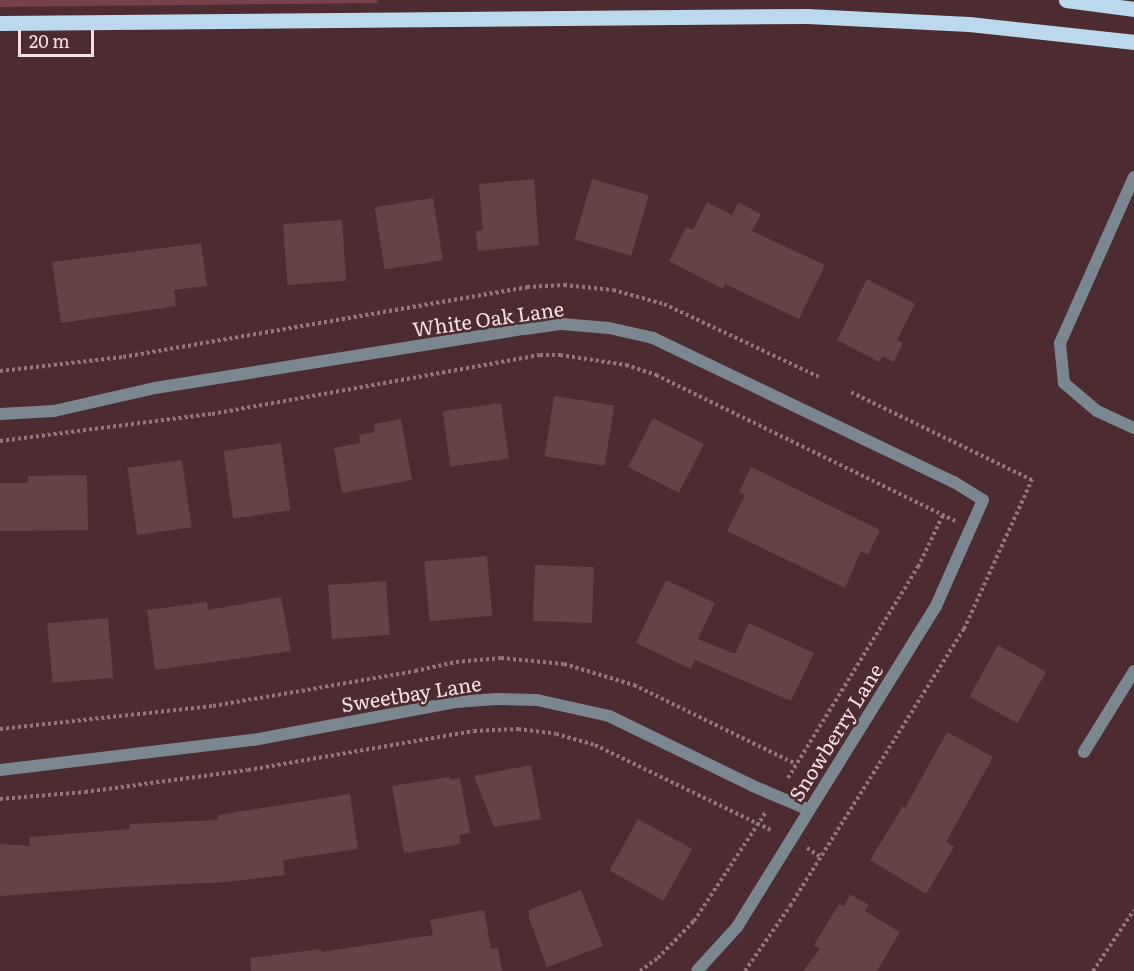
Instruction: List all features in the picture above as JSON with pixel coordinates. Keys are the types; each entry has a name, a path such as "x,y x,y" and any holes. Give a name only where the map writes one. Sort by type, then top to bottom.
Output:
{"main road":[{"path":"1066,0 1134,9"},
{"path":"0,23 807,16 969,24 1134,42"}],"street":[{"path":"1134,177 1060,343 1064,383 1097,411 1134,428"},
{"name":"White Oak Lane","path":"0,414 54,411 155,388 525,329 561,324 597,327 653,338 954,482 983,500"},
{"name":"Snowberry Lane","path":"697,971 737,927 936,606 983,500"},
{"path":"1084,752 1134,671"},
{"name":"Sweetbay Lane","path":"0,770 253,740 456,702 496,699 537,700 609,716 753,786 809,810"}],"path":[{"path":"0,441 212,414 540,355 561,355 626,365 656,375 970,528"},
{"path":"788,778 918,567 943,515"},
{"path":"0,799 85,792 248,770 474,731 518,729 556,734 595,745 771,830"},
{"path":"640,971 658,958 694,921 766,812"},
{"path":"806,848 821,857"},
{"path":"1093,971 1134,910"}],"shaded area":[{"path":"0,0 377,0 378,3 0,7"}],"building":[{"path":"534,179 539,245 478,251 476,231 483,230 479,184"},
{"path":"592,179 649,195 631,256 575,240"},
{"path":"433,198 443,260 385,269 375,207"},
{"path":"707,202 732,215 738,202 761,214 752,231 825,265 799,319 725,284 723,289 669,261 686,227 693,230"},
{"path":"342,220 346,281 287,285 283,224"},
{"path":"201,243 207,286 174,290 176,306 61,323 52,262"},
{"path":"867,279 915,304 897,340 903,343 894,362 883,356 879,362 837,340"},
{"path":"554,396 614,406 605,466 544,456"},
{"path":"501,403 509,458 450,467 443,411"},
{"path":"653,418 704,444 679,493 628,467"},
{"path":"401,419 412,480 342,493 334,448 360,443 359,435 375,432 374,424"},
{"path":"281,443 290,510 233,518 224,451"},
{"path":"182,460 191,527 137,535 128,468"},
{"path":"751,467 880,530 868,555 861,551 845,588 727,531 745,495 739,492"},
{"path":"87,475 88,530 0,531 0,483 28,483 28,476"},
{"path":"487,556 492,616 429,621 424,561"},
{"path":"535,565 594,567 592,623 533,621"},
{"path":"666,580 715,603 698,639 735,654 749,623 814,653 791,701 695,660 691,669 636,643"},
{"path":"386,581 390,635 332,639 328,585"},
{"path":"281,597 291,651 155,670 147,610 207,602 208,610"},
{"path":"108,618 113,678 52,683 47,623"},
{"path":"998,645 1046,672 1018,723 969,697"},
{"path":"947,732 993,757 946,842 954,847 926,894 870,860 903,806 905,808"},
{"path":"531,765 541,819 494,827 474,776"},
{"path":"450,777 450,780 460,778 470,833 459,835 461,844 404,853 392,786"},
{"path":"350,794 358,849 283,860 285,875 226,882 0,896 0,844 30,846 29,837 130,829 130,824 218,820 218,815"},
{"path":"638,819 692,849 664,901 609,871"},
{"path":"581,890 603,946 547,967 529,918 529,910"},
{"path":"850,894 869,905 865,911 900,932 877,971 803,971 820,949 814,945 839,904 844,906"},
{"path":"484,910 491,949 498,948 502,971 251,971 250,958 321,949 321,952 433,935 430,920"}]}
